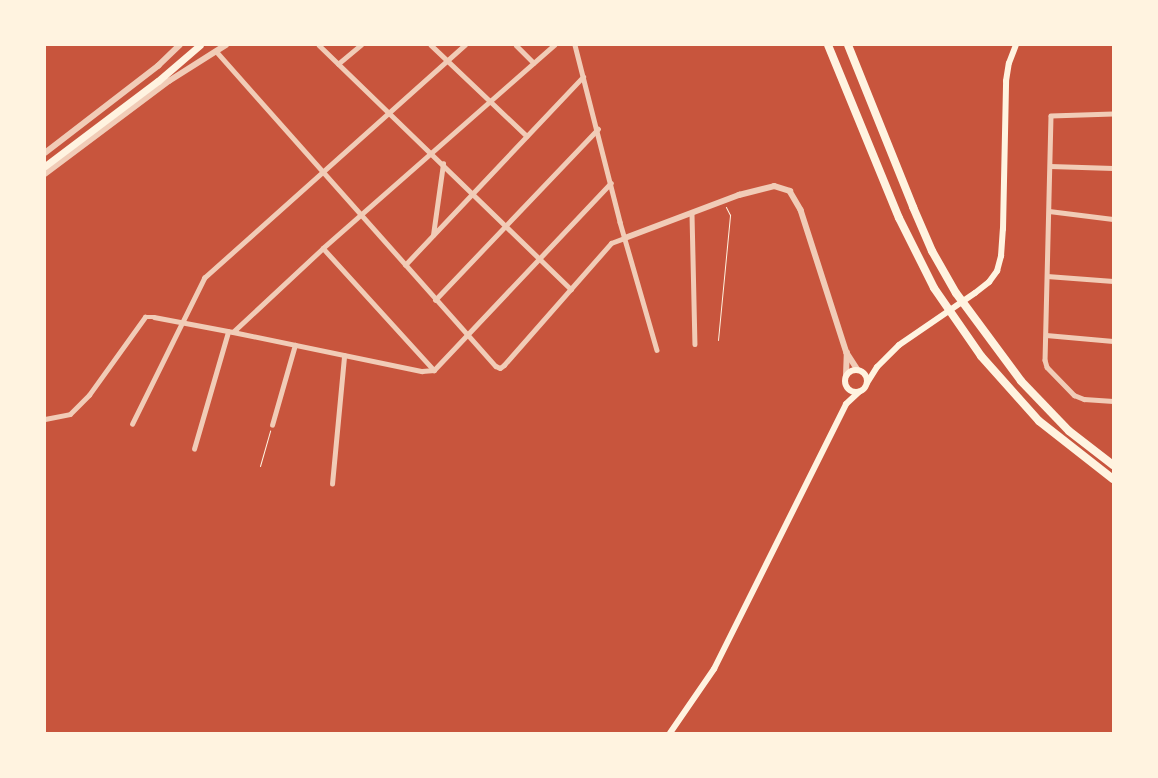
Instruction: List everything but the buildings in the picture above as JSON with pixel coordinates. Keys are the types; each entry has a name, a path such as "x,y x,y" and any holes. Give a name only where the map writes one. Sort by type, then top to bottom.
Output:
{"highway":[{"path":"828,45 899,218 934,288 981,356 1039,421 1113,479"},
{"path":"848,45 932,251 956,294 1021,381 1064,426 1113,465"}],"main road":[{"path":"45,161 156,77 194,45"},
{"path":"45,166 158,81 200,45"},
{"path":"670,733 714,669 846,404 867,383 877,367 899,345 975,293 997,271 1001,256 1006,81 1009,63 1016,45"},
{"path":"846,404 846,376 850,372 877,367"},
{"path":"859,370 865,374 867,383"},
{"path":"846,386 853,392 859,392"}],"street":[{"path":"45,153 158,66 180,45"},
{"path":"45,174 169,81 226,45"},
{"path":"318,45 571,289"},
{"path":"338,64 360,45"},
{"path":"431,45 527,136"},
{"path":"132,424 204,278 465,45"},
{"path":"516,45 534,62"},
{"path":"194,449 230,332 554,45"},
{"path":"576,45 625,238 657,350"},
{"path":"216,51 435,300 500,368 611,243 724,201 774,186 790,191 801,210 847,353 859,370"},
{"path":"405,265 584,77"},
{"path":"1113,114 1051,116 1046,335 1047,366 1074,395 1084,400 1113,401"},
{"path":"435,300 598,129"},
{"path":"432,237 443,164"},
{"path":"1050,166 1113,168"},
{"path":"45,419 70,414 89,395 145,317 154,317 422,371 434,370 611,183"},
{"path":"1049,211 1113,219"},
{"path":"692,214 695,344"},
{"path":"323,248 434,370"},
{"path":"1047,276 1113,281"},
{"path":"1046,335 1113,340"},
{"path":"272,425 295,345"},
{"path":"846,376 847,353"},
{"path":"332,484 344,356"}],"path":[{"path":"718,340 730,215 724,201"},
{"path":"260,466 272,425"}]}
